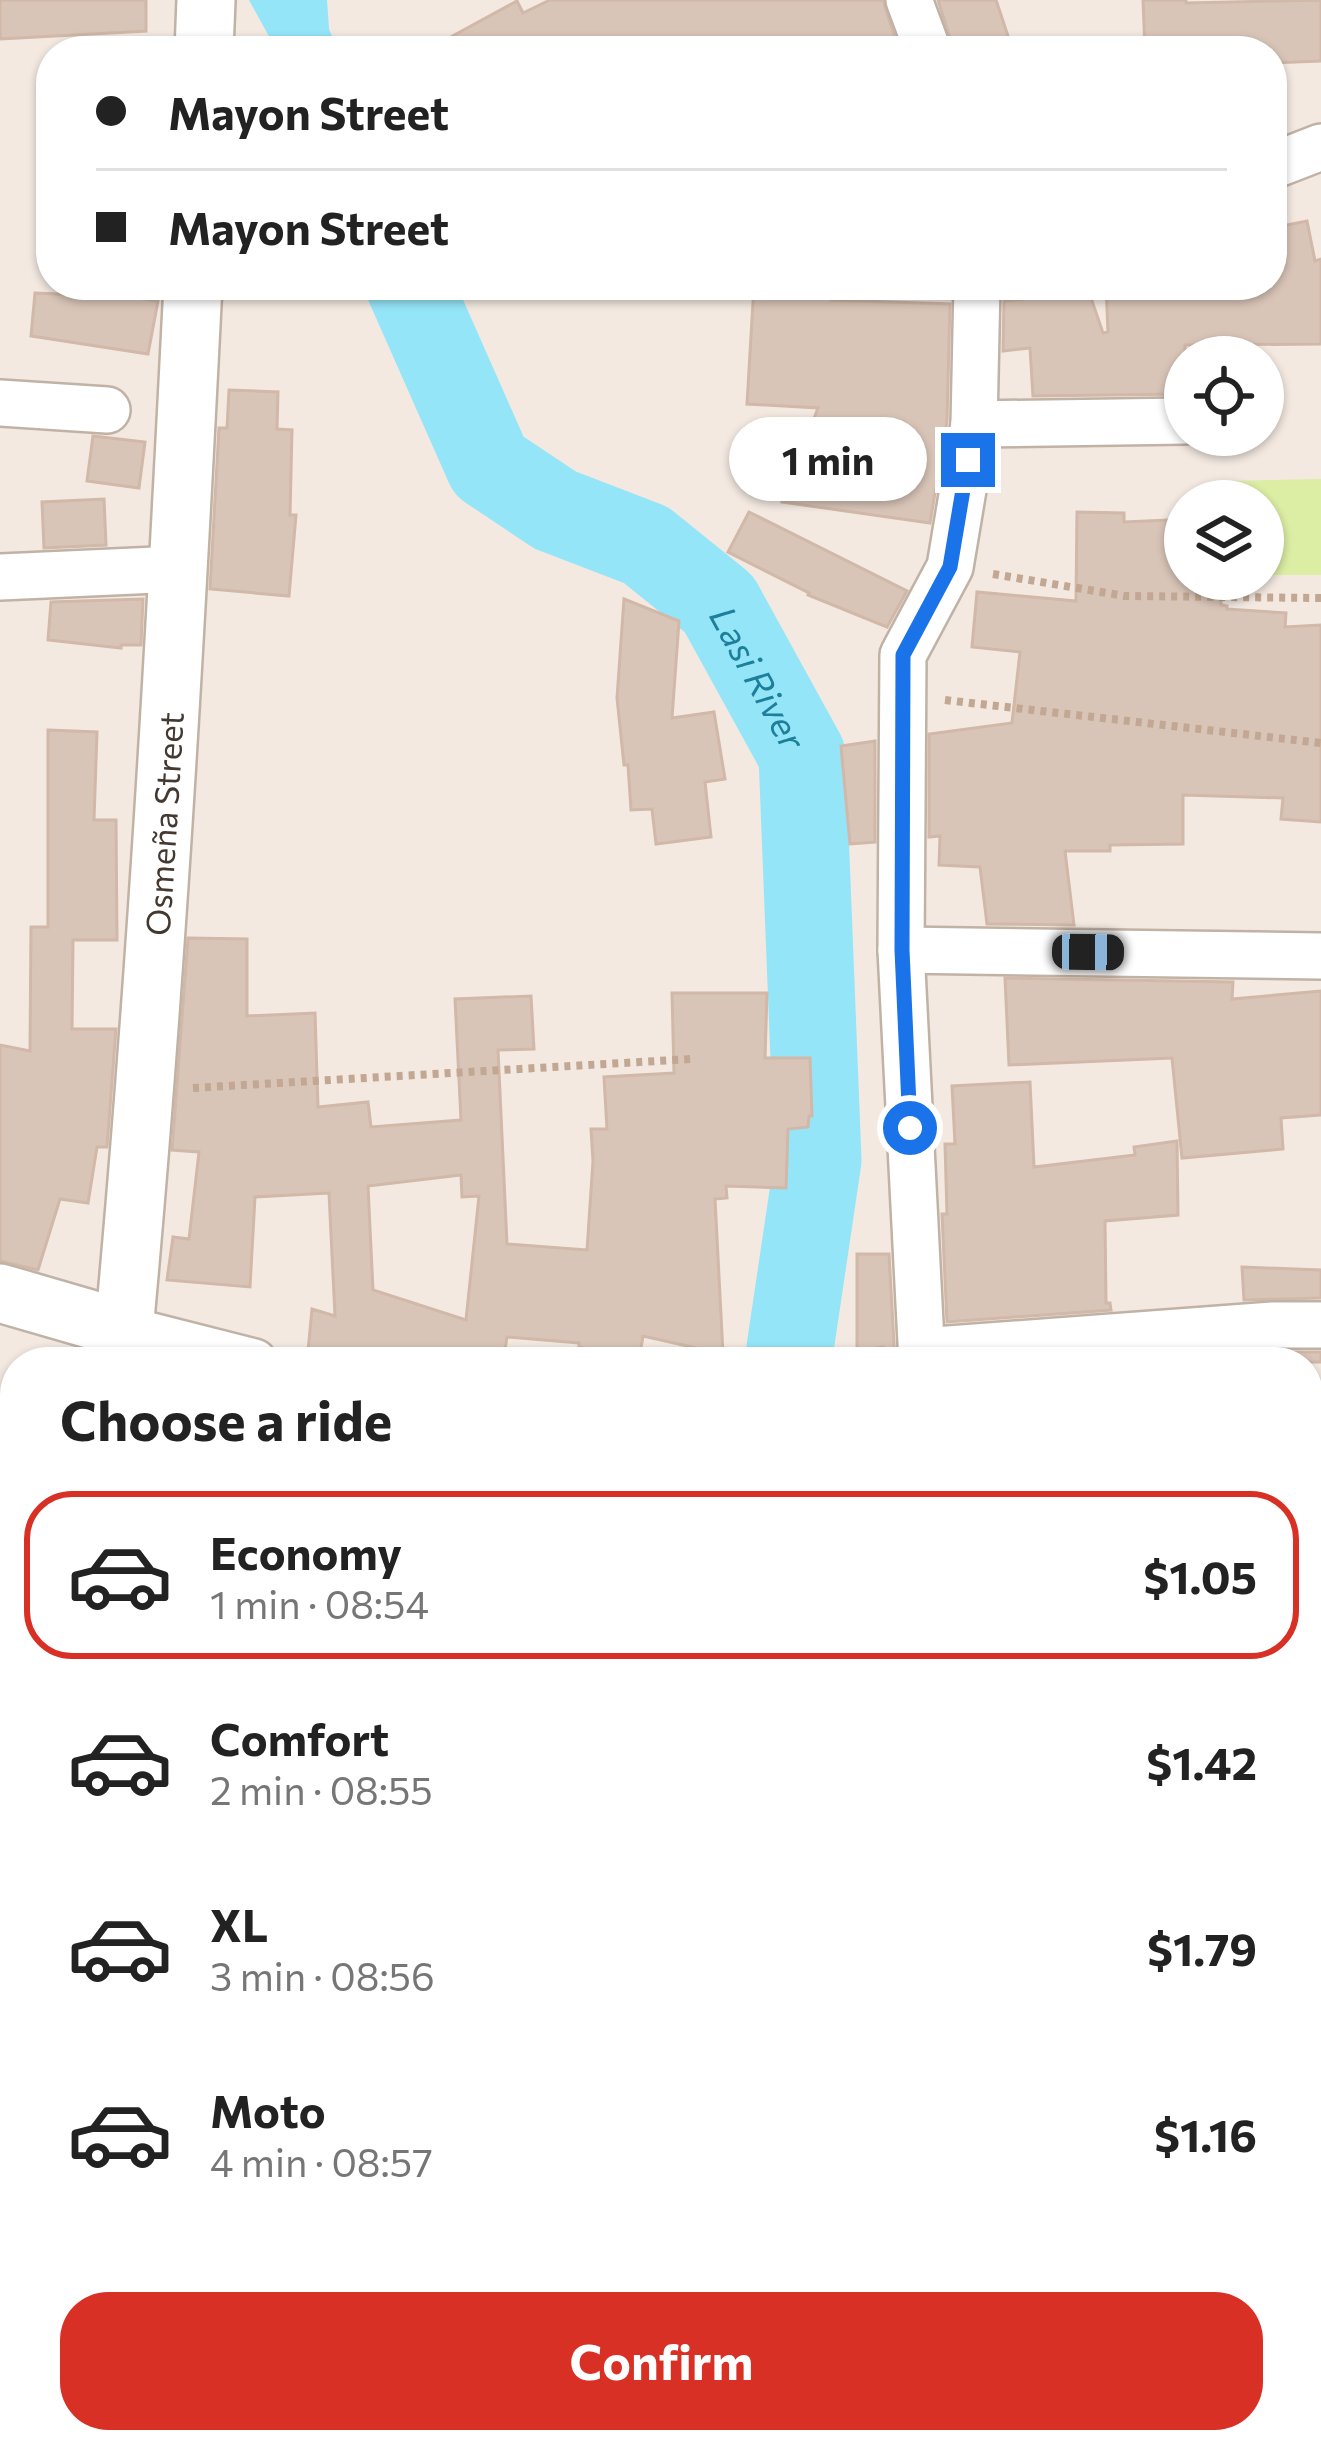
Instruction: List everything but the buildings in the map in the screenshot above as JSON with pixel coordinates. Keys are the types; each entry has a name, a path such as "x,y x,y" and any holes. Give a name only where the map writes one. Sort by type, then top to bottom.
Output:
{"street":[{"path":"205,36 206,0"},
{"path":"909,0 922,36"},
{"path":"1287,160 1321,147"},
{"name":"Osmeña Street","path":"123,1346 179,569 192,300"},
{"path":"922,1347 902,950 903,655 950,567 974,424 977,300"},
{"path":"0,403 107,410"},
{"path":"974,424 1164,421"},
{"path":"0,577 179,569"},
{"path":"902,950 1321,956"},
{"path":"0,1293 123,1346"},
{"path":"1024,1347 1321,1325"}],"path":[{"path":"950,567 1125,596 1321,598"},
{"path":"902,694 1321,743"},
{"path":"144,1091 691,1059"}],"green space":[{"path":"1321,479 1321,575 1284,575 1284,480 1274,480"}],"water":[{"path":"249,0 327,0 332,36 269,36"},
{"path":"385,300 445,300 496,411 434,437"}],"waterway":[{"name":"Lasi River","path":"416,300 489,466 555,510 646,545 719,604 802,755 818,1160 790,1347"}],"route":[{"path":"910,1128 902,950 903,655 950,567 968,460"}]}
